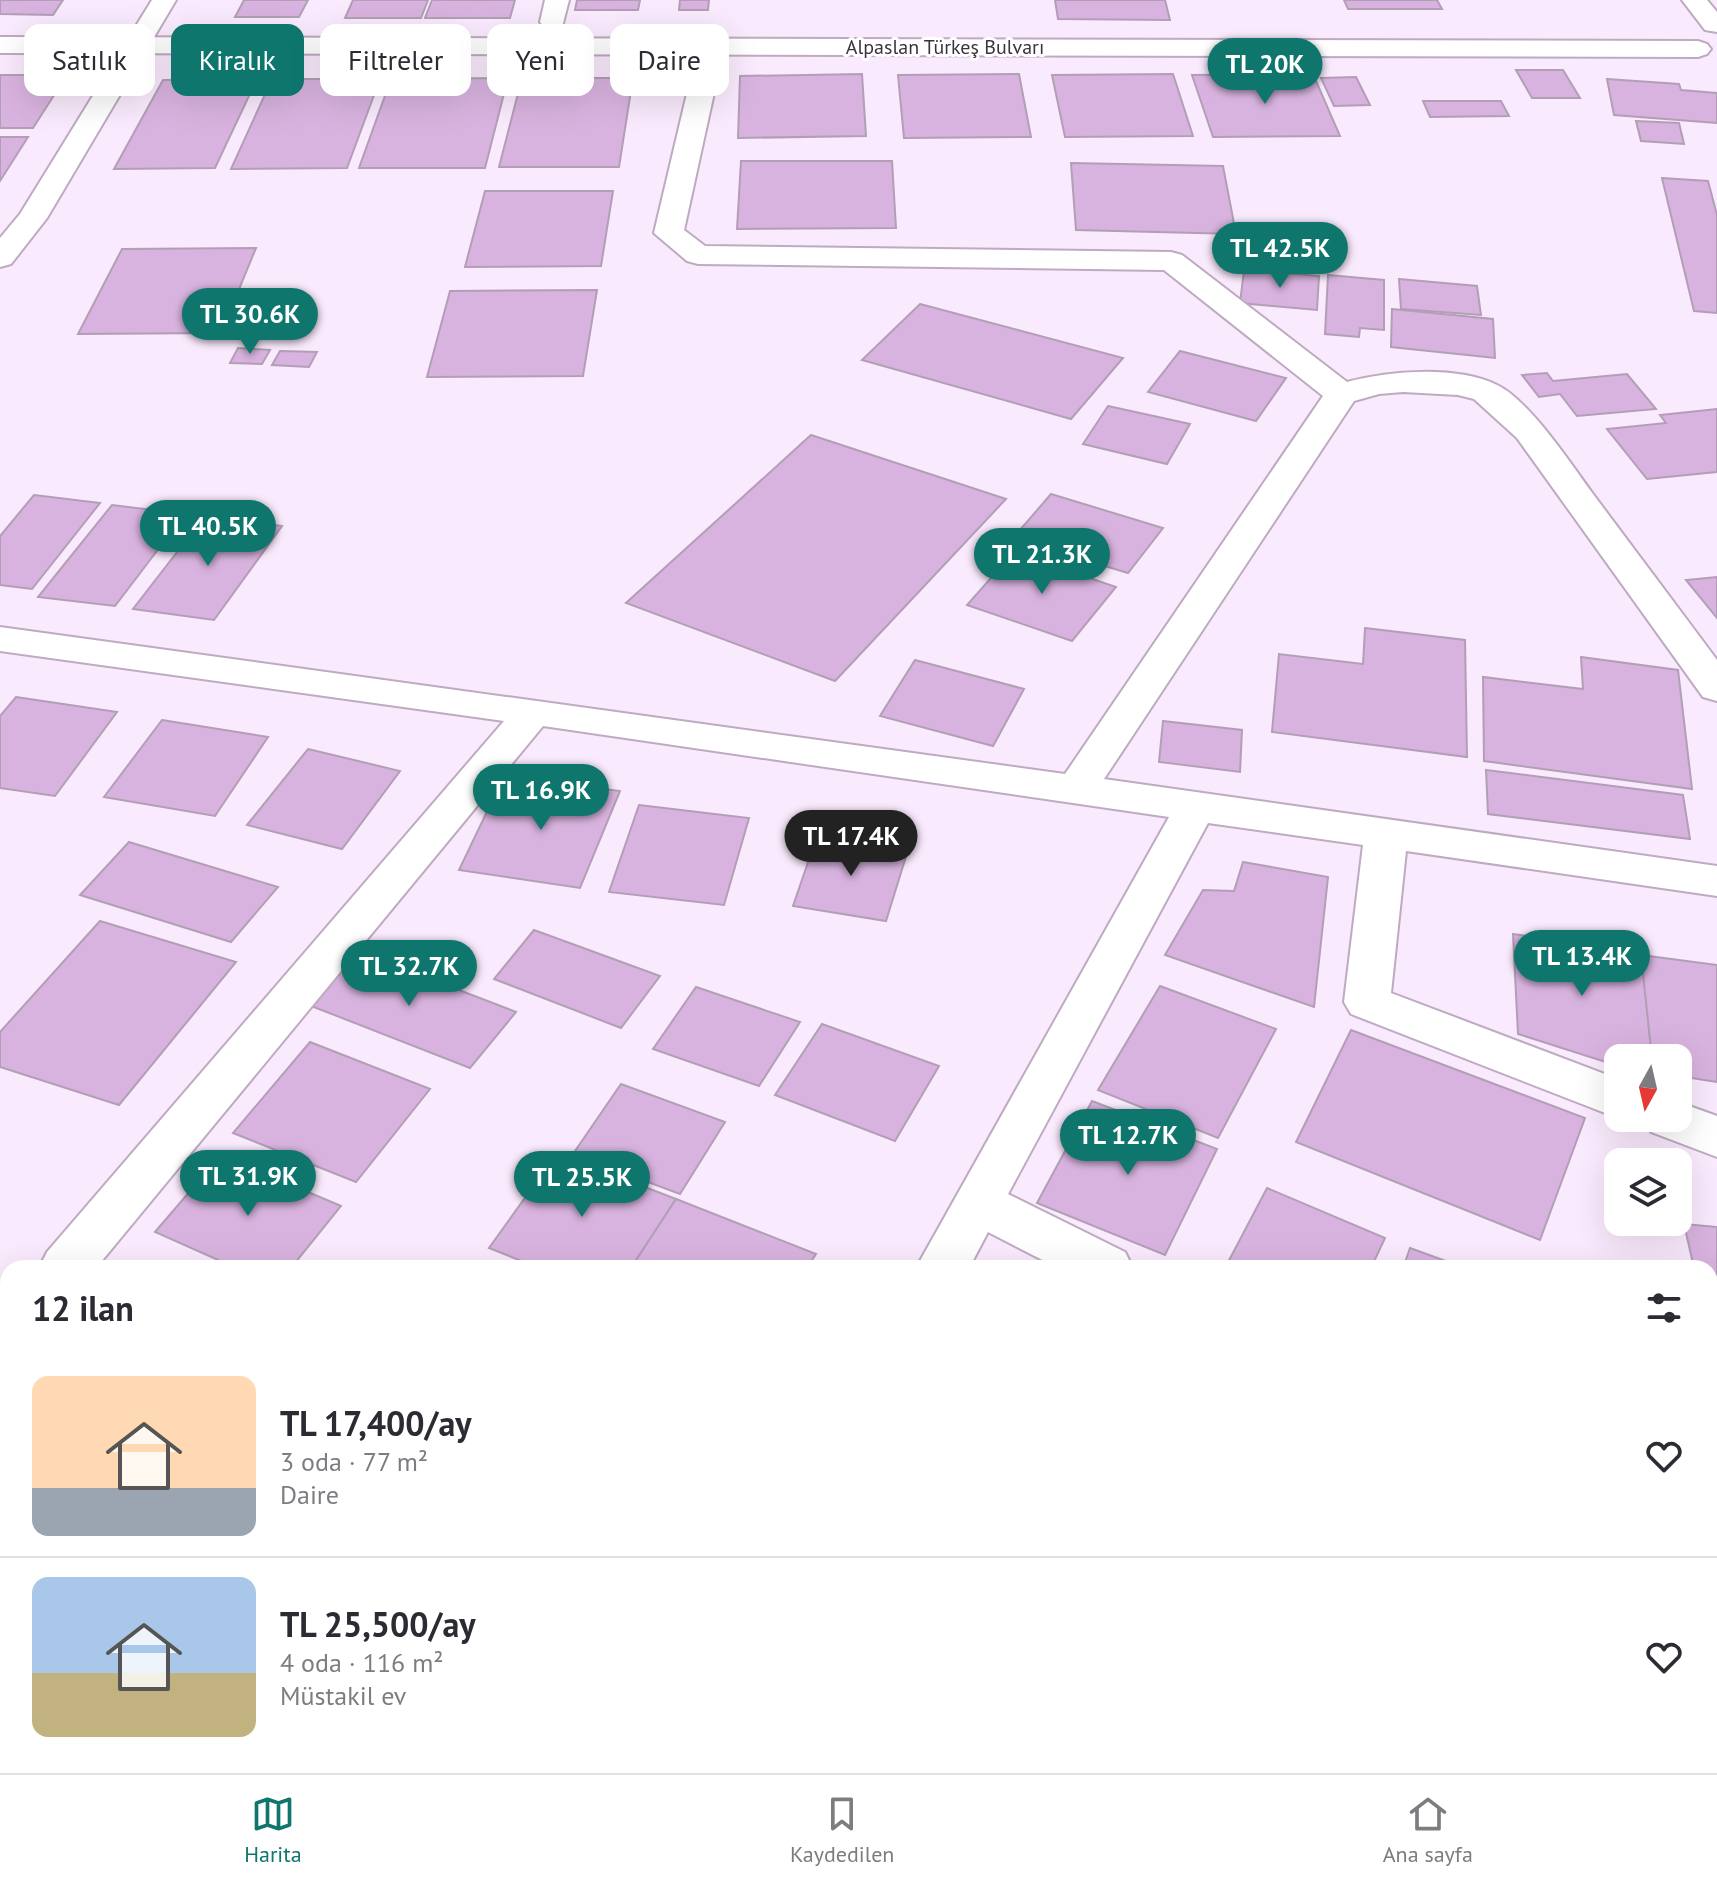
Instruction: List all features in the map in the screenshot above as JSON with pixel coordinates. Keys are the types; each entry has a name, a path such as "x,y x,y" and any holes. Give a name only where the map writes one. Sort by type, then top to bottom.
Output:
{"street":[{"path":"1694,0 1708,36"},
{"name":"Alpaslan Türkeş Bulvarı","path":"0,21 157,11 555,11 1138,28 1708,36"},
{"name":"Alpaslan Türkeş Bulvarı","path":"729,47 1708,36"},
{"name":"Alpaslan Türkeş Bulvarı","path":"0,45 24,45"},
{"name":"Alpaslan Türkeş Bulvarı","path":"155,46 610,47"},
{"path":"0,258 32,218 105,96"},
{"path":"700,96 669,233 698,255 1171,261 1341,394"},
{"path":"0,218 32,218"},
{"path":"1076,789 1341,394 1377,384 1459,385 1486,392 1529,431 1717,688"},
{"path":"0,639 1717,881"},
{"path":"72,1260 533,712"},
{"path":"946,1260 1196,806"},
{"path":"1386,833 1367,1002 1604,1094"},
{"path":"1692,1127 1717,1137"},
{"path":"978,1203 1091,1260"}],"building":[{"path":"0,0 63,0 53,15 0,14"},
{"path":"244,0 308,0 299,17 235,17"},
{"path":"353,0 428,0 421,18 345,18"},
{"path":"432,0 515,0 510,18 425,18"},
{"path":"577,0 640,0 638,10 575,10"},
{"path":"680,0 709,0 708,10 679,10"},
{"path":"1055,0 1165,0 1170,20 1058,19"},
{"path":"1344,0 1437,0 1442,9 1348,9"},
{"path":"1516,70 1563,70 1580,98 1532,98"},
{"path":"862,74 866,136 738,138 740,76"},
{"path":"1019,74 1031,137 904,138 898,75"},
{"path":"1173,74 1193,136 1065,137 1052,75"},
{"path":"1313,74 1340,136 1213,137 1192,75"},
{"path":"0,75 24,75 24,96 54,96 33,128 0,128"},
{"path":"1356,77 1370,105 1334,106 1321,78"},
{"path":"471,78 487,78 487,96 503,96 485,168 359,168 385,96 471,96"},
{"path":"594,78 610,78 610,96 630,96 619,167 499,167 517,96 594,96"},
{"path":"304,79 320,79 320,96 374,96 347,168 231,169 264,96 304,96"},
{"path":"1607,79 1679,84 1681,90 1717,93 1717,123 1614,115"},
{"path":"163,80 171,80 171,96 249,96 215,168 114,169"},
{"path":"1423,101 1501,101 1509,116 1430,117"},
{"path":"1636,121 1679,123 1684,144 1641,141"},
{"path":"0,137 28,137 0,181"},
{"path":"741,161 892,161 896,228 737,229"},
{"path":"1071,163 1223,166 1236,234 1076,230"},
{"path":"1662,178 1708,181 1717,215 1717,313 1694,311"},
{"path":"485,191 613,191 601,266 465,267"},
{"path":"256,248 221,333 78,334 122,249"},
{"path":"1244,270 1319,276 1317,310 1240,303"},
{"path":"1328,275 1384,280 1384,330 1360,328 1359,337 1325,334"},
{"path":"1399,279 1477,286 1481,315 1401,309"},
{"path":"597,290 583,376 427,377 450,291"},
{"path":"920,304 1123,358 1071,419 862,360"},
{"path":"1392,309 1493,319 1495,358 1391,347"},
{"path":"238,348 270,350 262,364 230,363"},
{"path":"280,351 317,352 309,367 272,365"},
{"path":"1180,351 1286,378 1256,421 1148,392"},
{"path":"1547,373 1553,381 1627,374 1656,409 1577,416 1560,394 1539,397 1522,375"},
{"path":"1108,406 1190,424 1167,464 1083,444"},
{"path":"1717,409 1717,472 1647,479 1607,429 1666,423 1660,415"},
{"path":"811,435 1006,499 835,681 626,603"},
{"path":"1051,494 1163,528 1128,573 1013,538"},
{"path":"34,495 100,503 32,589 0,585 0,536"},
{"path":"112,505 185,514 115,606 38,597"},
{"path":"205,516 282,526 214,620 133,609"},
{"path":"1014,552 1116,587 1072,641 967,605"},
{"path":"1717,577 1717,618 1686,580"},
{"path":"1365,628 1465,640 1467,757 1272,732 1279,654 1363,664"},
{"path":"1581,657 1678,670 1692,789 1484,761 1483,677 1583,689"},
{"path":"915,660 1024,689 993,746 880,716"},
{"path":"16,697 117,712 55,796 0,788 0,716"},
{"path":"162,720 268,737 215,816 104,797"},
{"path":"1163,721 1242,730 1240,772 1159,762"},
{"path":"308,749 400,771 342,849 247,825"},
{"path":"1486,770 1683,795 1690,839 1488,814"},
{"path":"504,776 620,791 580,888 459,870"},
{"path":"639,805 749,818 724,905 609,892"},
{"path":"817,836 908,850 886,921 793,906"},
{"path":"129,842 278,887 231,942 80,895"},
{"path":"1243,862 1328,877 1314,1007 1165,955 1203,890 1234,891"},
{"path":"100,921 236,962 119,1105 0,1067 0,1032"},
{"path":"534,930 660,976 621,1028 494,979"},
{"path":"1513,934 1641,951 1651,1044 1604,1044 1604,1062 1518,1034"},
{"path":"350,948 516,1012 470,1068 301,1002"},
{"path":"1641,955 1717,965 1717,1082 1692,1078 1692,1044 1651,1044"},
{"path":"1160,986 1276,1029 1218,1138 1098,1090"},
{"path":"696,987 800,1022 759,1086 653,1049"},
{"path":"822,1024 939,1066 895,1141 775,1095"},
{"path":"1351,1030 1585,1118 1540,1240 1296,1142"},
{"path":"310,1042 430,1089 356,1182 233,1133"},
{"path":"621,1084 725,1122 680,1194 573,1154"},
{"path":"1092,1101 1217,1149 1165,1255 1037,1203"},
{"path":"557,1153 676,1199 636,1260 519,1260 489,1248"},
{"path":"221,1155 341,1206 297,1260 218,1260 155,1232"},
{"path":"1267,1188 1385,1238 1375,1260 1229,1260"},
{"path":"676,1199 816,1254 812,1260 636,1260"},
{"path":"1692,1225 1717,1227 1717,1260 1692,1260 1687,1236 1692,1236"},
{"path":"1410,1248 1443,1260 1406,1260"}]}
